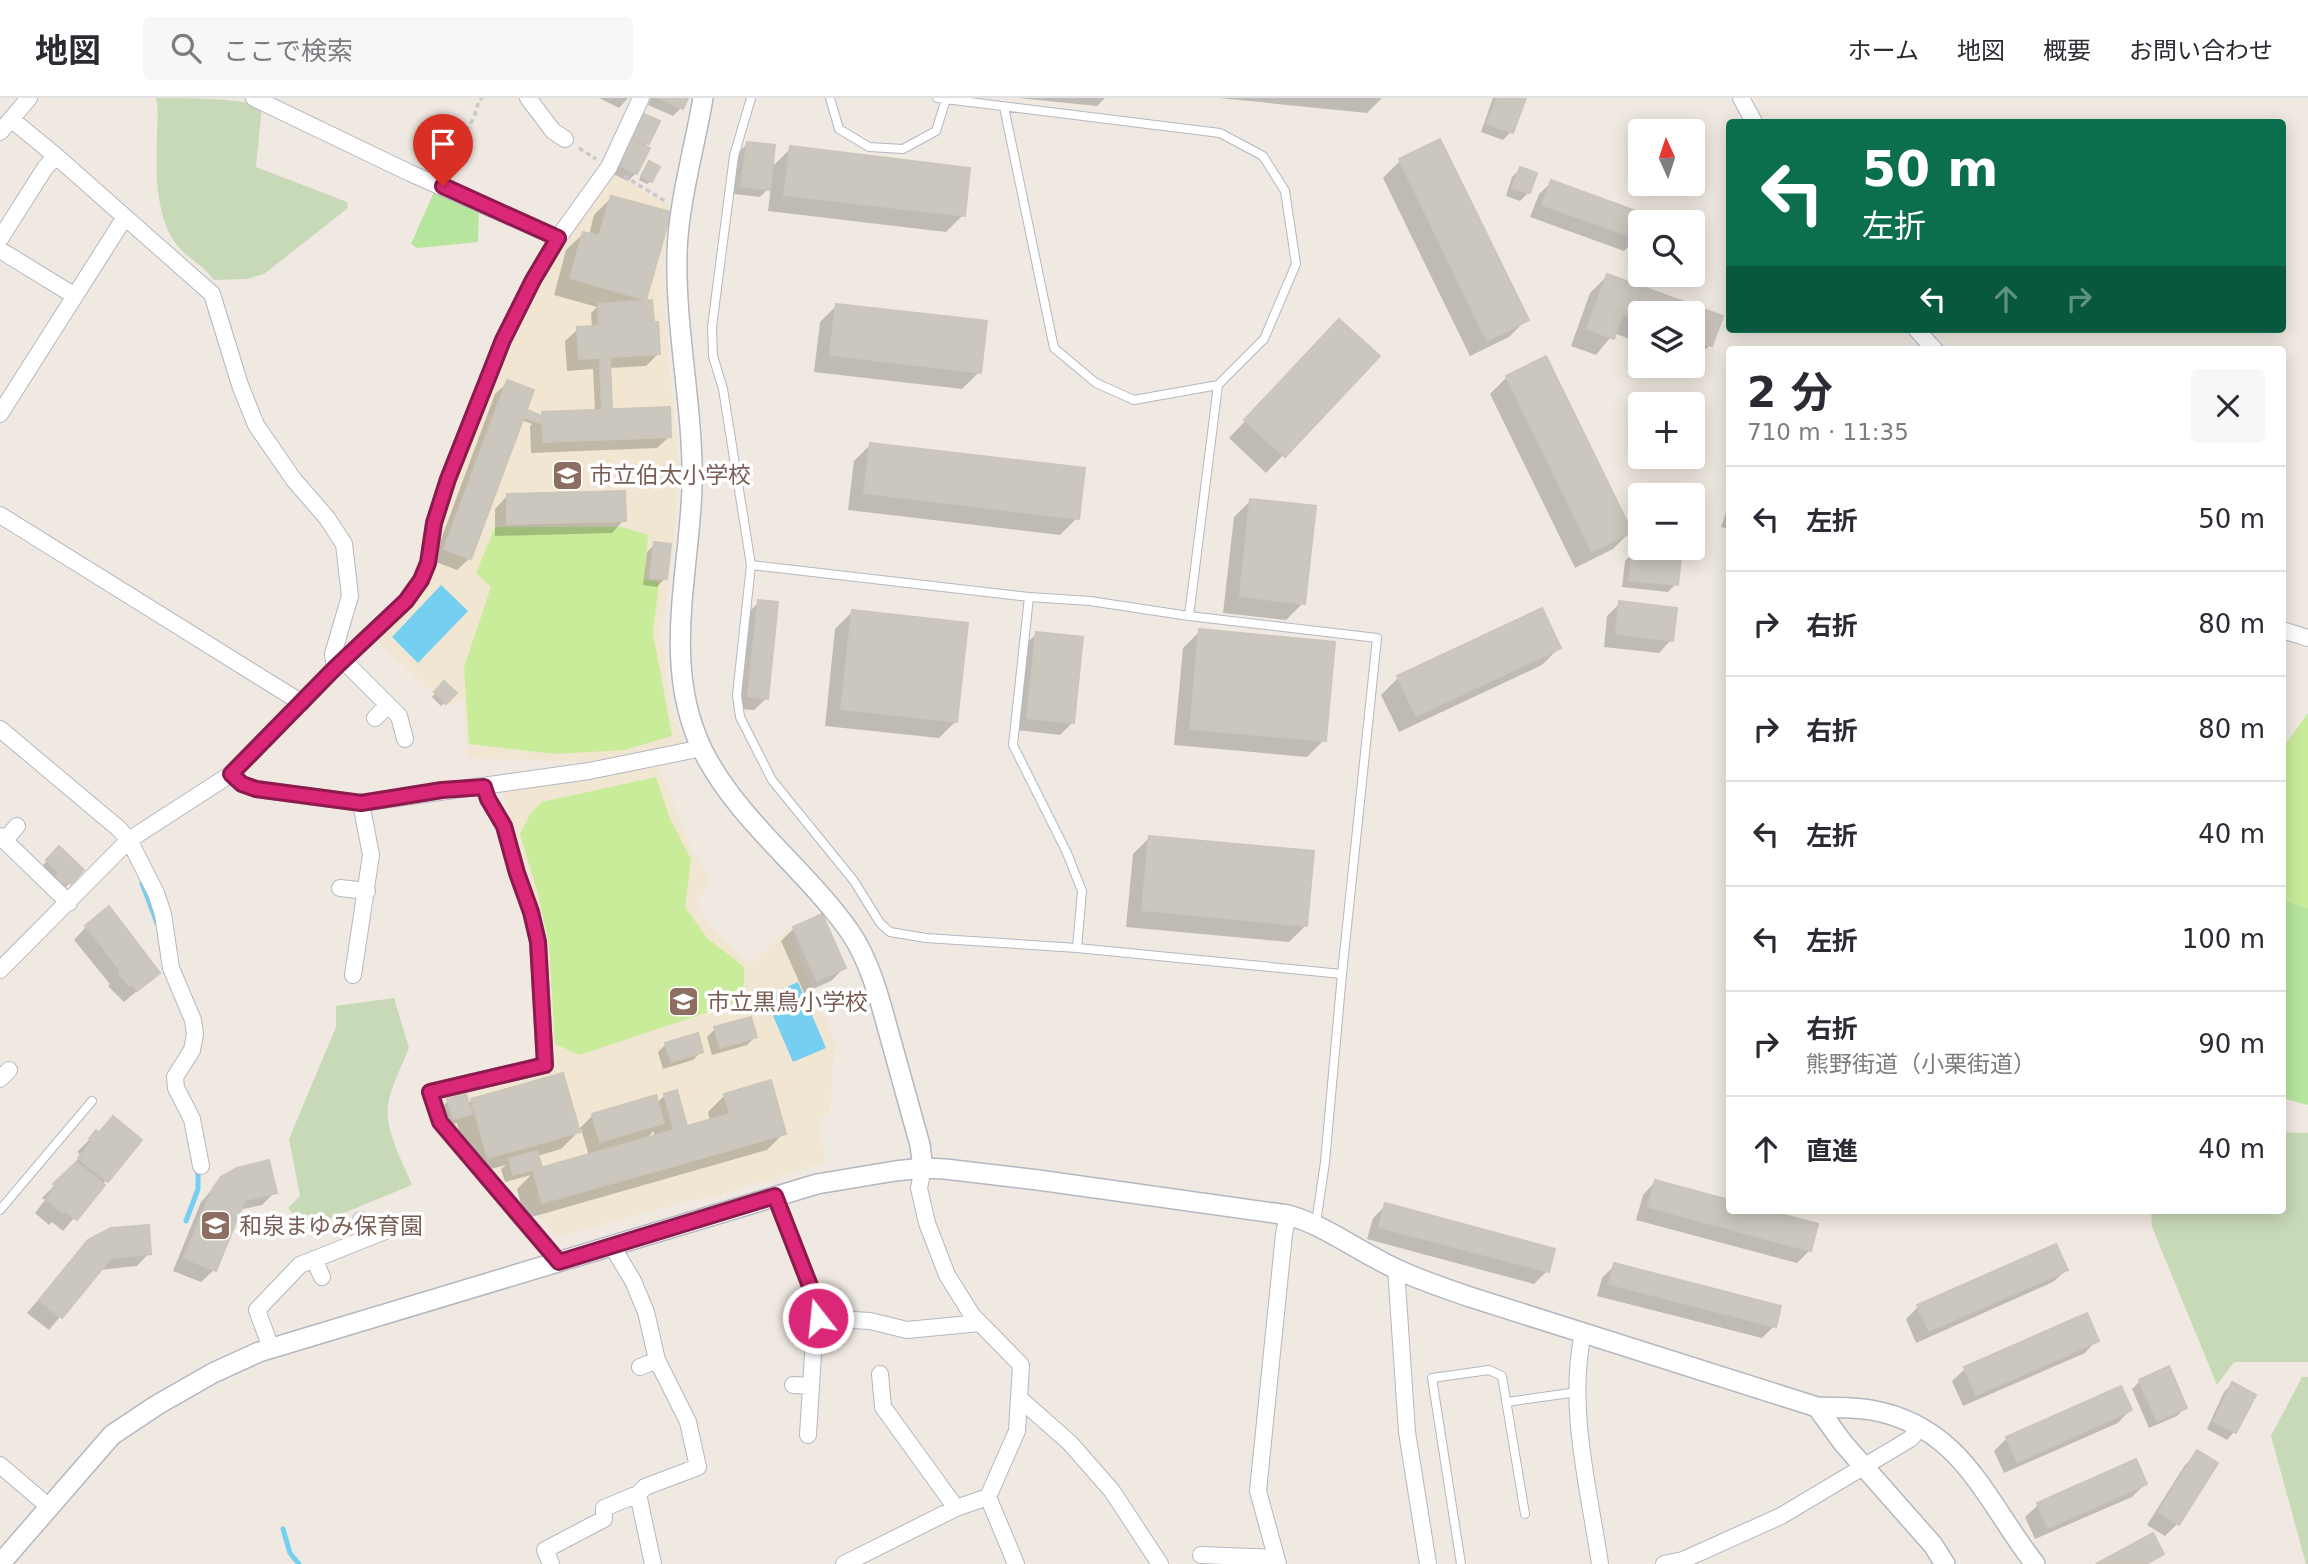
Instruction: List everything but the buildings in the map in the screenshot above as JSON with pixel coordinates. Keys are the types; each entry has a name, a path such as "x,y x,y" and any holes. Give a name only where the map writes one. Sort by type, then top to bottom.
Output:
{"street":[{"path":"29,98 5,126 56,156 212,294 256,425 294,480 327,518 344,544 350,596 333,654 339,664 399,716 405,739"},
{"path":"254,98 410,173 558,238"},
{"path":"528,98 553,131 565,139"},
{"path":"1,968 69,903 129,840 231,774 339,664 406,601 421,580 428,563 434,523 448,479 503,340 558,238 609,167 641,98"},
{"path":"703,98 677,250 677,278 690,404 692,479 679,651 684,692 702,748 737,803 832,909 865,957 916,1131 923,1168 919,1188 927,1223 947,1275 972,1315 1021,1365 1017,1431 988,1497 1016,1564"},
{"path":"1741,98 1752,119"},
{"path":"0,239 45,168 56,156"},
{"path":"0,414 125,216"},
{"path":"0,250 75,296"},
{"path":"1920,333 1932,346"},
{"path":"0,515 302,703"},
{"path":"2286,631 2308,638"},
{"path":"375,718 388,705"},
{"path":"0,729 118,828 129,840 156,893 163,914 171,968 193,1020 195,1034 192,1050 175,1077 176,1088 192,1119 201,1166"},
{"path":"231,774 242,784 256,789 361,803 589,771 702,748"},
{"path":"484,787 504,826 538,942 545,1065 430,1092 440,1122 559,1262"},
{"path":"353,975 371,855 361,803"},
{"path":"17,826 2,838 69,903"},
{"path":"340,888 367,891"},
{"path":"0,1564 112,1435 213,1373 271,1348 775,1196 839,1180 923,1168 1038,1180 1288,1215 1316,1223 1376,1259 1459,1293 1817,1407 1871,1410 1920,1427 1938,1437 1962,1459 2035,1564"},
{"path":"775,1196 819,1309 814,1338 808,1435"},
{"path":"1200,1555 1224,1560 1276,1561 1258,1491 1288,1215"},
{"path":"361,1220 368,1238"},
{"path":"271,1348 257,1310 300,1265 385,1231"},
{"path":"551,1564 545,1550 604,1519 604,1508 638,1494 645,1487 698,1467 688,1422 657,1360 646,1312 633,1281 612,1245"},
{"path":"314,1259 322,1277"},
{"path":"1396,1268 1407,1432 1428,1564"},
{"path":"818,1318 870,1321 907,1330 980,1323"},
{"path":"1583,1333 1577,1392 1600,1564"},
{"path":"640,1367 657,1360"},
{"path":"880,1374 883,1407 956,1508"},
{"path":"793,1385 811,1386"},
{"path":"1019,1398 1070,1443 1112,1492 1160,1564"},
{"path":"1817,1407 1843,1443 1933,1545 1945,1564"},
{"path":"1664,1564 1684,1560 1781,1516 1910,1439 1920,1427"},
{"path":"0,1465 48,1506"},
{"path":"638,1494 653,1564"},
{"path":"844,1564 956,1508 988,1497"}],"lane":[{"path":"751,98 734,156 712,327 713,356 723,389 751,565 737,695 740,716 772,780 854,881 880,923 890,932 905,936 1077,947 1342,974"},
{"path":"830,98 839,129 869,147 903,149 936,131 942,99 1220,133 1263,156 1285,191 1296,264 1264,339 1218,385 1134,400 1096,383 1054,348 1004,107"},
{"path":"1189,615 1218,385"},
{"path":"751,565 1029,597 1090,601 1377,638 1325,1162 1316,1223"},
{"path":"1029,597 1013,745 1067,853 1082,891 1077,947"},
{"path":"0,1210 92,1101"},
{"path":"1461,1564 1432,1378 1489,1370 1502,1376 1525,1514"},
{"path":"1507,1402 1577,1392"}],"path":[{"path":"410,173 437,157 464,134 475,117 476,105 482,98"},
{"path":"565,139 672,206 683,208"}],"shaded area":[{"name":"市立伯太小学校","path":"612,172 672,207 663,267 663,304 678,453 674,543 662,632 669,703 685,745 588,762 467,758 463,701 445,705 378,641 421,597 433,572 439,526 448,496 503,362 559,248"},
{"name":"市立黒鳥小学校","path":"659,767 693,852 711,880 696,903 713,928 750,964 788,930 835,1040 830,1112 820,1119 825,1162 708,1198 691,1200 558,1237 448,1120 440,1103 446,1095 551,1068 546,945 535,896 502,793"}],"green space":[{"path":"156,98 225,100 262,106 256,167 347,202 348,208 264,274 247,279 214,280 176,245 162,214 157,175"},
{"path":"440,189 479,205 478,242 417,248 411,244 434,192"},
{"path":"495,527 622,527 648,535 644,579 659,582 653,633 672,736 624,750 555,754 469,744 464,667 491,587 476,573"},
{"path":"2308,713 2308,908 2286,900 2286,744"},
{"path":"656,777 670,819 691,859 685,907 707,938 744,967 744,1000 580,1055 555,1044 549,945 538,894 520,834 531,813 542,802"},
{"path":"2286,900 2308,908 2308,1105 2286,1099"},
{"path":"394,998 409,1048 392,1090 388,1114 395,1145 412,1185 305,1229 288,1208 300,1196 289,1139 336,1027 336,1006"},
{"path":"2286,1132 2308,1133 2308,1362 2234,1362 2217,1385 2152,1227 2151,1214 2286,1214"},
{"path":"2302,1377 2308,1377 2308,1564 2271,1436"}],"water":[{"path":"441,585 468,611 418,663 392,637"},
{"path":"798,982 826,1048 793,1062 765,997"}],"waterway":[{"path":"142,883 157,923"},
{"path":"186,1221 198,1189 198,1167"},
{"path":"283,1529 290,1553 299,1564"}],"place":[{"name":"市立伯太小学校","path":"567,475"},
{"name":"市立黒鳥小学校","path":"684,1002"},
{"name":"和泉まゆみ保育園","path":"216,1226"}],"route":[{"path":"443,186 558,238 503,340 448,479 434,523 428,563 421,580 406,601 335,668 231,774 242,784 256,789 361,803 442,790 484,787 504,826 538,942 545,1065 430,1092 440,1122 559,1262 775,1196 819,1309 818,1318"}]}
